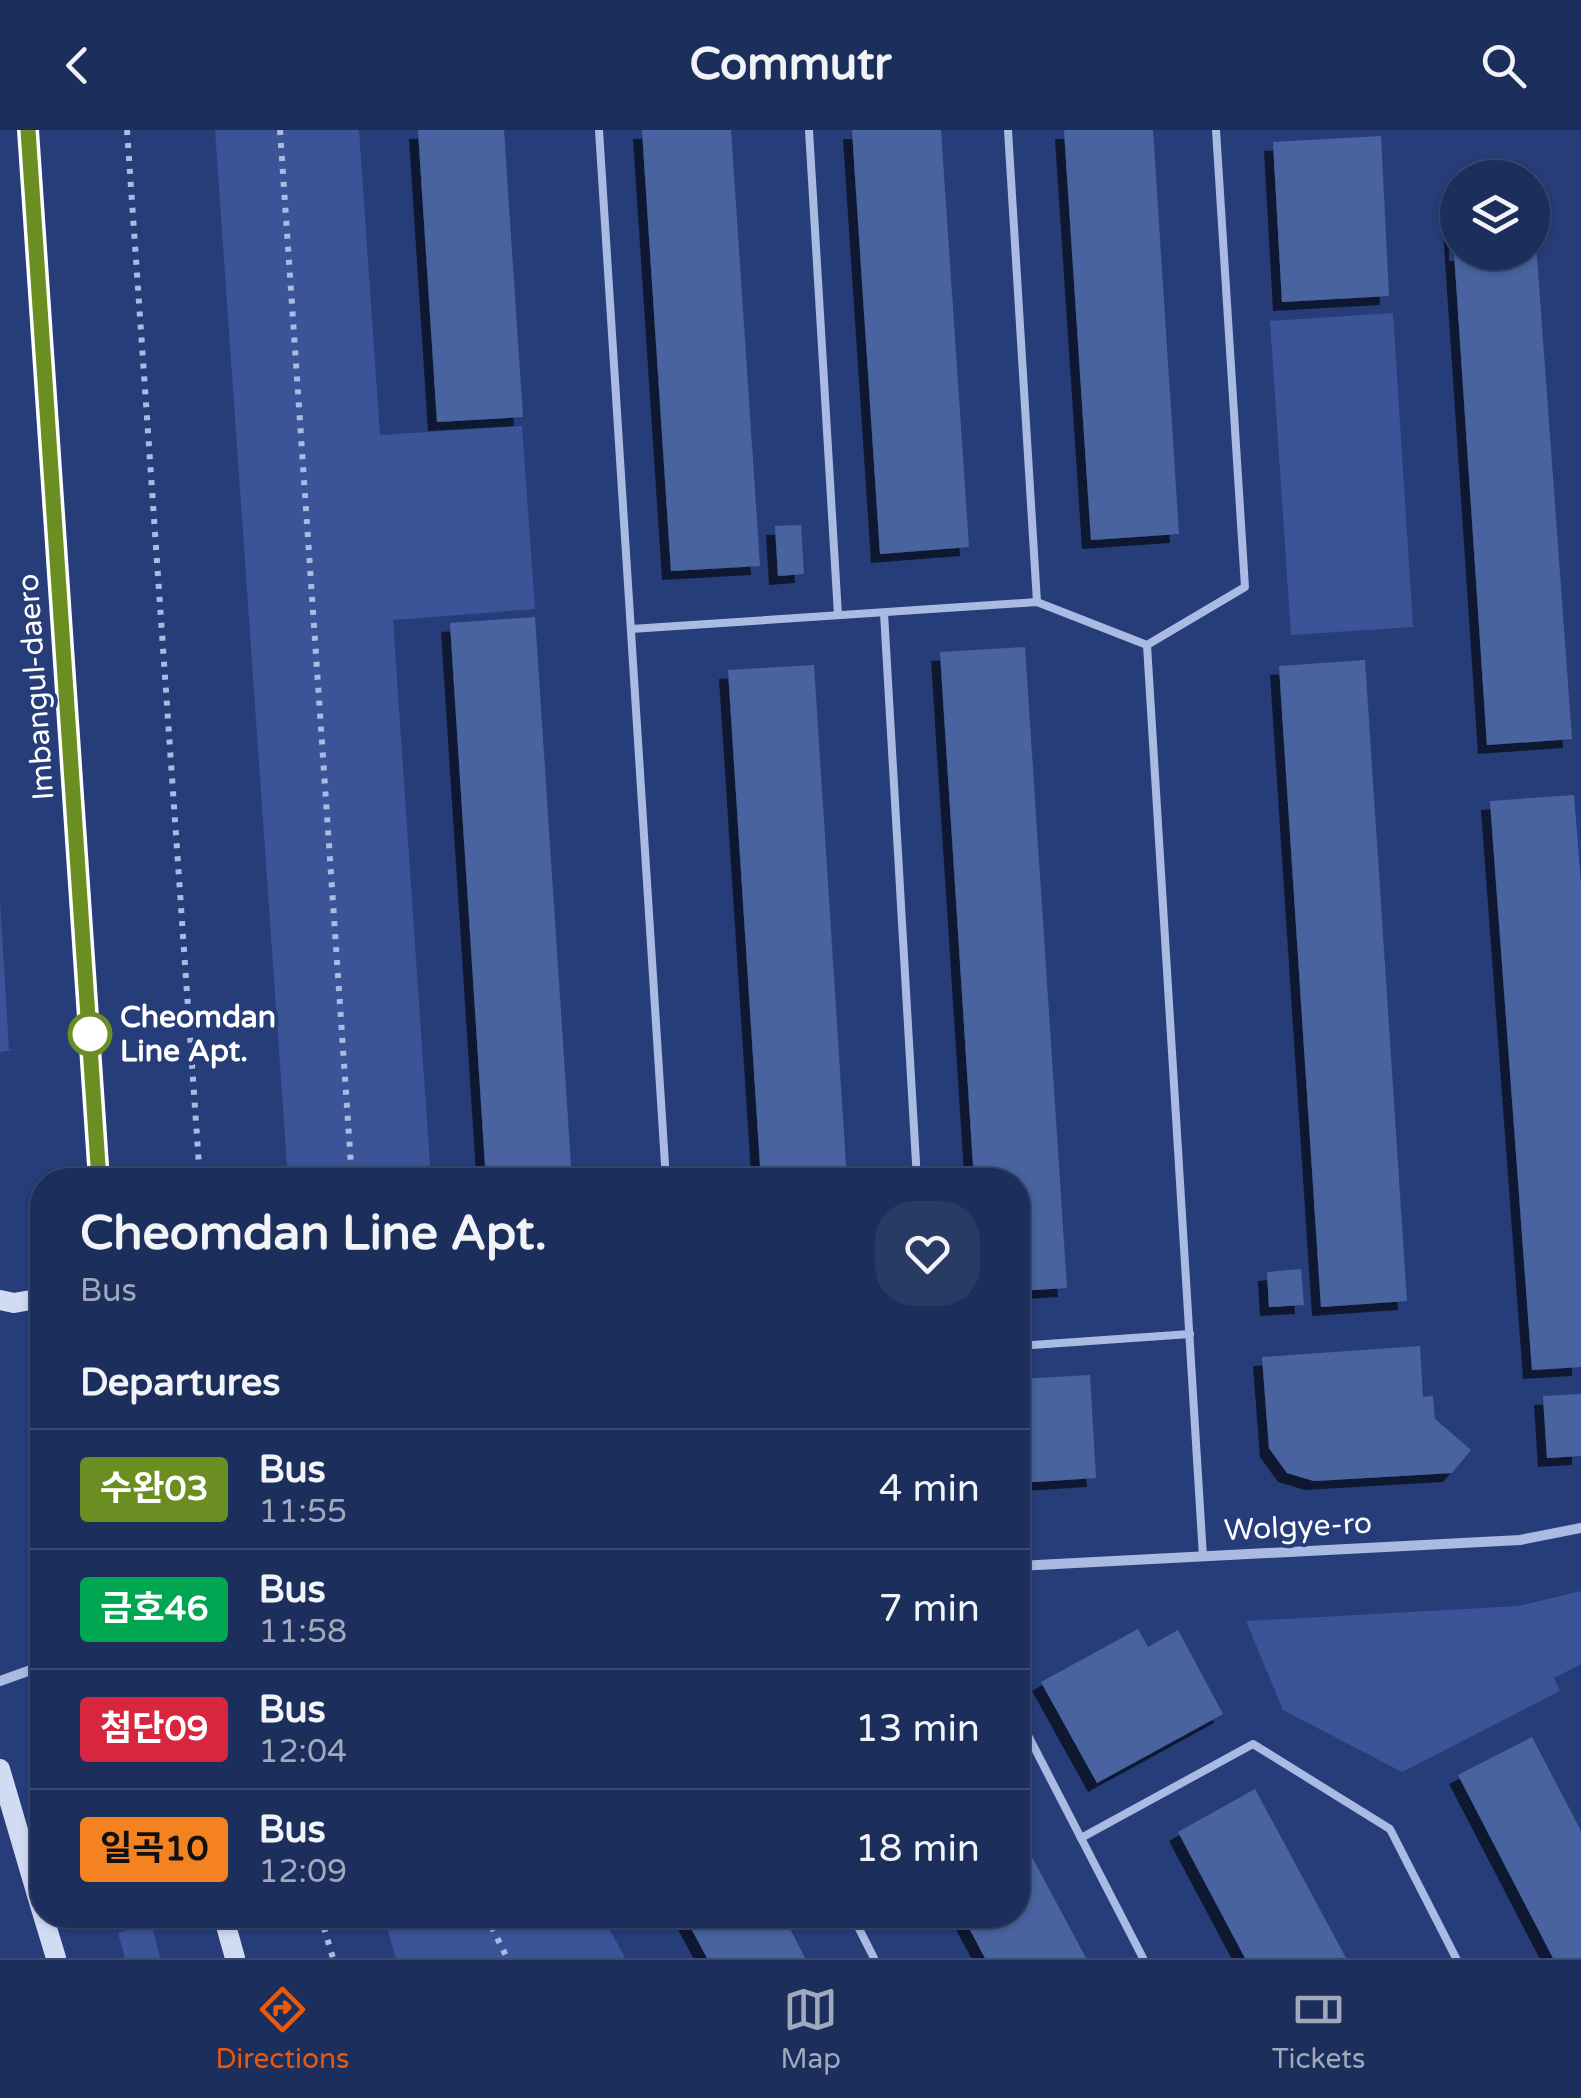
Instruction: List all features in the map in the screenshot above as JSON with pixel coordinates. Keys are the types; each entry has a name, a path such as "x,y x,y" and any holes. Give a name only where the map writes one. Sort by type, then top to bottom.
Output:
{"main road":[{"name":"Imbangul-daero","path":"28,130 98,1168"},
{"path":"0,1300 30,1300"},
{"path":"0,1769 30,1870"},
{"path":"47,1928 56,1958"},
{"path":"226,1928 235,1958"}],"street":[{"name":"Wolgye-ro","path":"1030,1565 1520,1540 1581,1528"},
{"path":"0,1681 30,1670"}],"lane":[{"path":"599,130 665,1168"},
{"path":"808,130 838,615"},
{"path":"1008,130 1037,602"},
{"path":"1147,645 1245,586 1216,130"},
{"path":"631,629 1037,602 1147,645"},
{"path":"884,612 917,1168"},
{"path":"1147,645 1203,1556"},
{"path":"1030,1345 1190,1334"},
{"path":"1030,1739 1143,1958"},
{"path":"1081,1838 1253,1744 1390,1829 1456,1958"},
{"path":"859,1928 874,1958"}],"path":[{"path":"127,130 199,1168"},
{"path":"280,130 351,1168"},
{"path":"324,1928 333,1958"},
{"path":"492,1928 507,1958"}],"shaded area":[{"path":"215,130 359,130 380,435 522,426 535,609 393,620 430,1168 287,1168"},
{"path":"1393,313 1413,627 1291,635 1270,321"},
{"path":"0,900 9,1050 27,1048 0,1052"},
{"path":"1581,1591 1581,1664 1554,1678 1560,1691 1402,1772 1283,1710 1246,1621 1519,1606"},
{"path":"152,1928 160,1958 125,1958 118,1933"},
{"path":"387,1928 609,1928 625,1958 396,1958"}],"building":[{"path":"418,130 504,130 523,417 437,422"},
{"path":"642,130 731,130 760,566 671,571"},
{"path":"852,130 941,130 969,547 880,554"},
{"path":"1064,130 1153,130 1179,534 1091,540"},
{"path":"1381,136 1389,296 1282,302 1273,142"},
{"path":"1455,270 1538,270 1572,739 1487,745"},
{"path":"801,525 804,574 778,576 775,526"},
{"path":"535,617 571,1168 485,1168 450,623"},
{"path":"1025,647 1067,1288 1030,1290 1030,1168 973,1168 940,652"},
{"path":"1365,660 1407,1301 1321,1307 1279,666"},
{"path":"814,665 846,1168 760,1168 728,670"},
{"path":"1574,795 1581,884 1581,1367 1532,1370 1490,801"},
{"path":"1301,1269 1304,1305 1269,1307 1267,1272"},
{"path":"1420,1346 1423,1397 1433,1396 1435,1419 1471,1450 1452,1473 1314,1481 1287,1473 1269,1448 1262,1357"},
{"path":"1090,1375 1096,1478 1030,1482 1030,1378"},
{"path":"1581,1394 1581,1456 1547,1458 1543,1396"},
{"path":"1138,1629 1148,1647 1178,1630 1223,1714 1097,1783 1041,1682"},
{"path":"1532,1737 1581,1831 1581,1958 1553,1958 1458,1775"},
{"path":"1255,1789 1346,1958 1245,1958 1178,1832"},
{"path":"1030,1853 1086,1958 985,1958 969,1928 1030,1928"},
{"path":"691,1928 790,1928 805,1958 707,1958"}],"bus line":[{"name":"수완03","path":"28,130 98,1168"}],"place":[{"name":"Cheomdan Line Apt.","path":"90,1034"}]}
